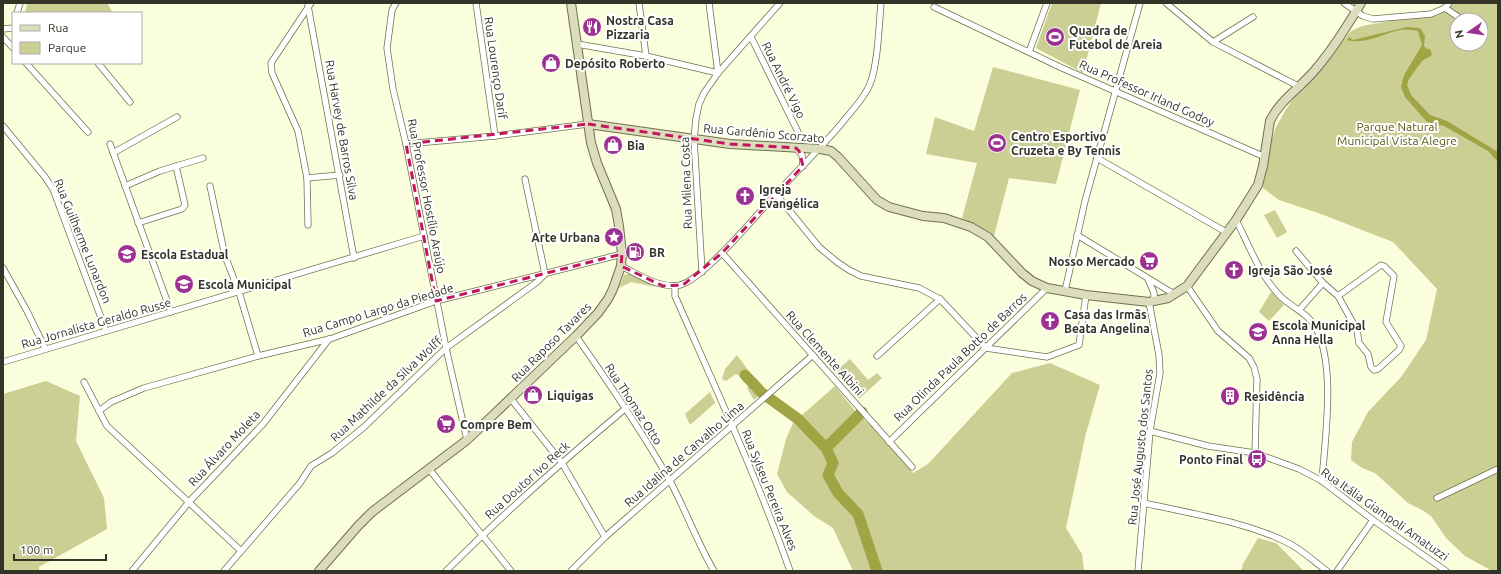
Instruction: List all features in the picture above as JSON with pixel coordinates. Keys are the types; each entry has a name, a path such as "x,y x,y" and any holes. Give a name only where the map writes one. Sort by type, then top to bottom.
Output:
{"street":[{"name":"Rua Professor Hostílio Araújo","path":"396,3 392,10 387,48 393,89 406,144 436,301 467,440"},
{"name":"Rua Lourenço Darif","path":"476,3 495,136"},
{"name":"Rua Raposo Tavares","path":"319,571 372,512 467,440 511,399 598,313 613,289 621,266 622,254 616,209 597,163 588,124 571,3"},
{"path":"639,3 646,56"},
{"path":"577,44 646,56 718,73 709,3"},
{"name":"Rua Milena Costa","path":"702,272 694,139 696,119 700,104 704,93 718,73 780,3"},
{"path":"621,266 663,286 675,286 683,284 702,272 722,253 820,149 863,98 870,82 875,64 881,3"},
{"path":"1029,52 1047,3"},
{"path":"1065,291 1077,235 1097,158 1140,3"},
{"path":"1166,3 1213,42 1300,87"},
{"path":"1344,3 1363,16 1373,19 1431,14 1447,5 1454,12"},
{"name":"Rua Gardênio Scorzato","path":"406,144 495,136 588,124 730,144 820,149 831,151 877,200 889,207 923,216 944,218 972,227 988,237 1022,273 1032,281 1047,288 1086,295 1152,302 1168,298 1187,286 1236,220 1258,185 1265,157 1270,121 1282,103 1300,87 1315,70 1361,3"},
{"path":"308,225 307,178 298,131 272,73 271,63 310,5"},
{"name":"Rua Harvey de Barros Silva","path":"310,5 354,258"},
{"name":"Rua Professor Irland Godoy","path":"934,7 1115,91 1265,157"},
{"path":"1213,42 1253,17"},
{"path":"3,37 12,47"},
{"name":"Rua André Vigo","path":"751,37 798,132"},
{"path":"27,64 88,132"},
{"path":"99,64 130,102"},
{"path":"113,153 177,117"},
{"name":"Rua Guilherme Lunardon","path":"3,126 45,177 53,190 106,331"},
{"path":"110,144 171,312"},
{"path":"796,148 802,155 803,166"},
{"path":"124,186 176,166 203,158"},
{"path":"1097,158 1226,232"},
{"path":"138,223 182,210 185,205 176,166"},
{"path":"307,178 340,175"},
{"path":"525,179 545,274"},
{"path":"210,186 225,256 239,292 258,356"},
{"path":"776,194 819,247 849,270 861,276 919,288 940,299 986,348 1047,357 1079,345 1086,295"},
{"path":"1236,220 1264,276 1280,296 1299,310 1315,327 1322,345 1328,373 1322,481"},
{"path":"1077,235 1174,294"},
{"name":"Rua Jornalista Geraldo Russe","path":"3,362 45,348 239,292 424,236"},
{"path":"1296,251 1324,284 1338,296 1357,330 1359,343 1368,354 1372,367 1374,370 1378,369 1399,350 1401,346 1386,322 1394,276 1384,266 1381,266 1338,296"},
{"name":"Rua Clemente Albini","path":"722,253 912,467"},
{"name":"Rua Campo Largo da Piedade","path":"99,411 111,402 144,388 258,356 330,338 436,301 622,254"},
{"path":"3,268 27,311 45,348"},
{"name":"Rua Mathilde da Silva Wolff","path":"224,571 240,550 300,483 311,466 332,453 364,427 446,348 538,282 545,274"},
{"name":"Rua José Augusto dos Santos","path":"1138,571 1150,431 1160,373 1152,302 1154,293 1152,285 1147,277"},
{"path":"1299,310 1324,284"},
{"name":"Rua Sylseu Pereira Alves","path":"675,286 675,296 778,536 790,571"},
{"path":"1187,286 1218,331 1249,358 1254,367 1257,379 1255,453"},
{"name":"Rua Olinda Paula Botto de Barros","path":"889,442 1047,288"},
{"path":"877,356 940,299"},
{"name":"Rua Thomaz Otto","path":"576,336 626,408 670,482 705,556 714,571"},
{"name":"Rua Álvaro Moleta","path":"132,571 189,502 263,424 330,338"},
{"name":"Rua Idalina de Carvalho Lima","path":"571,571 606,537 813,355"},
{"path":"84,382 107,426 240,550"},
{"path":"511,399 562,463 606,537"},
{"name":"Rua Doutor Ivo Reck","path":"446,571 482,535 626,408"},
{"name":"Rua Itália Giampoli Amatuzzi","path":"1150,431 1208,446 1255,453 1299,469 1322,481 1373,520 1446,571"},
{"path":"429,468 511,571"},
{"path":"1437,498 1498,469"},
{"path":"1144,503 1242,525 1268,534 1293,545 1327,571"},
{"path":"1337,571 1373,520"}],"highlighted area":[{"path":"588,124 730,144 796,148 799,151 803,166 722,253 683,285 663,286 621,266 622,254 436,301 406,144"}],"green space":[{"path":"27,3 107,3 112,12 25,12"},
{"path":"1052,3 1101,3 1083,73 1036,48"},
{"name":"Parque Natural Municipal Vista Alegre","path":"1452,3 1498,3 1498,571 1492,571 1465,556 1446,538 1431,516 1408,503 1375,473 1362,468 1351,460 1352,442 1368,412 1401,377 1426,340 1437,289 1393,242 1321,214 1279,200 1263,188 1264,174 1276,127 1293,99 1310,81 1351,31 1362,26 1413,17 1432,17 1438,15"},
{"name":"Centro Esportivo Cruzeta e By Tennis","path":"993,67 1080,90 1056,184 1009,178 994,236 962,218 977,163 926,154 935,117 974,131"},
{"path":"1275,210 1287,232 1277,238 1264,215"},
{"path":"631,274 656,287 631,282 619,288 624,275"},
{"path":"1271,292 1284,305 1269,321 1259,312"},
{"path":"737,355 748,370 742,378 736,374 726,381 722,379 725,369"},
{"path":"850,359 868,380 877,373 882,378 859,399 835,372"},
{"path":"1050,363 1100,385 1085,437 1066,528 1082,554 1084,571 853,571 833,528 814,516 787,492 777,474 786,439 793,423 835,386 856,412 876,430 913,473 928,464 1012,373"},
{"path":"756,379 766,390 754,400 747,388"},
{"path":"46,381 80,396 76,441 104,498 107,529 39,567 39,571 3,571 3,394"},
{"path":"710,392 715,403 690,425 685,414"},
{"path":"1258,538 1276,543 1302,569 1302,571 1241,571 1243,564"}],"shaded area":[{"path":"1407,27 1420,28 1425,36 1424,46 1427,49 1430,49 1432,55 1422,61 1409,79 1407,85 1411,95 1430,115 1447,121 1498,152 1498,162 1488,151 1444,126 1427,122 1405,97 1401,87 1404,75 1422,45 1418,31 1401,30 1372,39 1359,41 1347,40 1349,37 1353,40"}],"waterway":[{"path":"745,375 762,393 798,419 826,448 833,463 828,475 838,493 858,514 877,571"},
{"path":"826,448 862,412"}],"place":[{"name":"Nostra Casa Pizzaria","path":"592,27"},
{"name":"Quadra de Futebol de Areia","path":"1055,37"},
{"name":"Depósito Roberto","path":"551,63"},
{"name":"Centro Esportivo Cruzeta e By Tennis","path":"997,143"},
{"name":"Bia","path":"613,145"},
{"name":"Igreja Evangélica","path":"745,196"},
{"name":"Arte Urbana","path":"614,237"},
{"name":"BR","path":"635,252"},
{"name":"Escola Estadual","path":"127,254"},
{"name":"Nosso Mercado","path":"1149,261"},
{"name":"Igreja São José","path":"1234,270"},
{"name":"Escola Municipal","path":"184,284"},
{"name":"Casa das Irmãs Beata Angelina","path":"1050,321"},
{"name":"Escola Municipal Anna Hella","path":"1258,332"},
{"name":"Liquigas","path":"533,395"},
{"name":"Residência","path":"1230,396"},
{"name":"Compre Bem","path":"446,424"},
{"name":"Ponto Final","path":"1257,459"}]}
